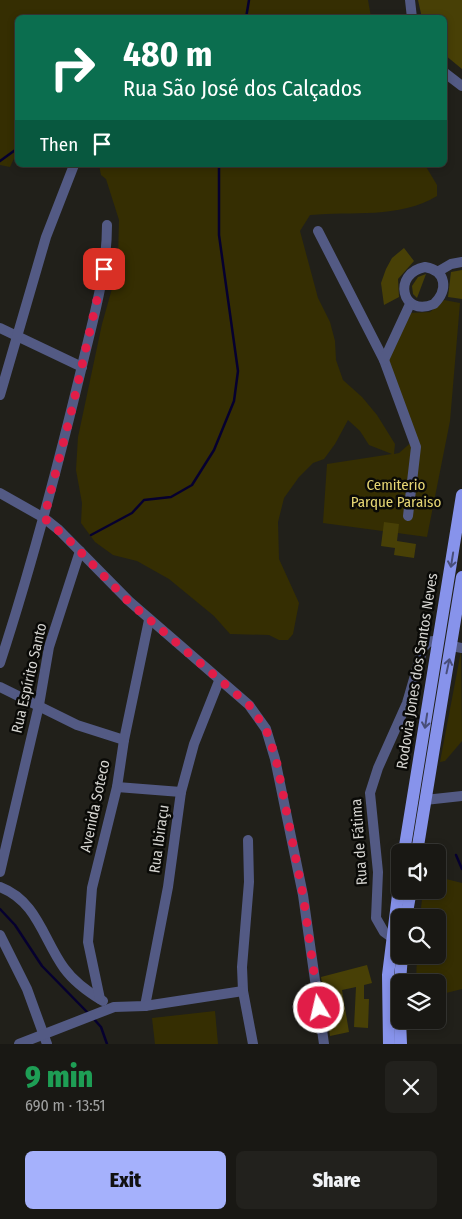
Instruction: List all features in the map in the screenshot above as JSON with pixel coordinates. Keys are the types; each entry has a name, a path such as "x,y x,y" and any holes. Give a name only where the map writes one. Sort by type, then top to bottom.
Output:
{"main road":[{"name":"Rodovia Jones dos Santos Neves","path":"405,844 462,495"},
{"name":"Rodovia Jones dos Santos Neves","path":"418,844 425,800 457,647 462,577"},
{"path":"389,1044 387,1012 391,952"},
{"path":"400,1029 401,1044"}],"street":[{"path":"410,0 412,15"},
{"path":"447,75 462,86"},
{"path":"0,395 46,237 73,167"},
{"path":"0,663 44,518 82,367 107,253 107,225"},
{"path":"318,231 384,360 416,448 408,516"},
{"path":"410,304 406,298 404,288 409,276 416,269 425,267 439,271 451,264 462,262"},
{"path":"410,304 430,306 437,301 443,284 439,271"},
{"path":"384,360 410,304"},
{"path":"0,328 82,367"},
{"path":"0,493 44,518 80,551 112,586 249,705 264,723 270,736 303,895 324,1044"},
{"name":"Rua Espírito Santo","path":"0,872 39,705 49,647 80,551"},
{"name":"Avenida Soteco","path":"100,999 87,931 92,888 117,787 124,740 150,620"},
{"name":"Rua de Fátima","path":"391,936 380,926 375,914 378,872 370,800 371,787 407,703 423,648 428,642 439,640"},
{"name":"Rua Ibiraçu","path":"145,1006 168,887 181,792 194,744 219,680"},
{"path":"0,687 90,730 124,740"},
{"path":"117,787 181,792"},
{"path":"425,800 462,796"},
{"path":"248,840 249,882 242,967 243,991 253,1044"},
{"path":"0,887 12,892 22,900 39,922 64,968 76,981 114,1007"},
{"path":"0,935 27,989 45,1040"},
{"path":"19,1044 45,1040 114,1007 145,1006 243,991"}],"green space":[{"path":"0,0 368,0 371,15 15,15 15,156 10,167 0,165"},
{"name":"Cemiterio Parque Paraiso","path":"99,167 426,167 437,185 437,196 422,203 407,208 375,213 310,215 300,231 318,298 330,322 335,341 336,360 343,380 362,397 377,415 395,444 394,454 399,453 415,439 386,364 409,313 430,312 444,300 460,303 450,421 427,537 323,523 327,464 392,454 369,445 360,431 348,420 335,444 324,459 313,463 299,477 284,498 278,522 279,559 299,603 293,634 288,640 279,640 269,635 230,634 214,616 169,579 137,561 113,555 95,542 81,523 82,503 76,470 78,437 118,259 119,220 106,179 101,175"},
{"path":"461,651 462,741 445,761 440,762"},
{"path":"446,879 462,883 462,989 446,993 446,974 416,974 417,964 446,964 446,909 421,909 422,899 446,899"},
{"path":"215,1011 218,1044 155,1044 152,1018"}],"building":[{"path":"418,0 462,0 462,69 447,57 447,15 421,15"},
{"path":"404,248 414,261 398,279 399,297 384,305 381,283 392,258"},
{"path":"462,270 462,299 448,297 451,272"},
{"path":"426,274 417,298 413,294 412,286 418,277"},
{"path":"384,522 399,524 397,541 416,544 414,558 394,555 395,548 381,546"},
{"path":"367,965 372,983 364,985 364,999 369,999 368,1028 354,1027 356,987 342,990 349,1032 330,1036 321,977"}],"waterway":[{"path":"246,15 249,0"},
{"path":"0,161 15,150"},
{"path":"91,535 132,513 144,500 171,497 192,485 214,450 234,401 238,371 219,235 219,167"},
{"path":"456,855 462,869"},
{"path":"0,909 15,925 42,966 89,1014"},
{"path":"93,1018 101,1027 107,1044"}],"route":[{"path":"104,269 95,316 44,518 59,530 129,602 249,705 264,723 270,736 276,759 303,895 319,1008"}]}
